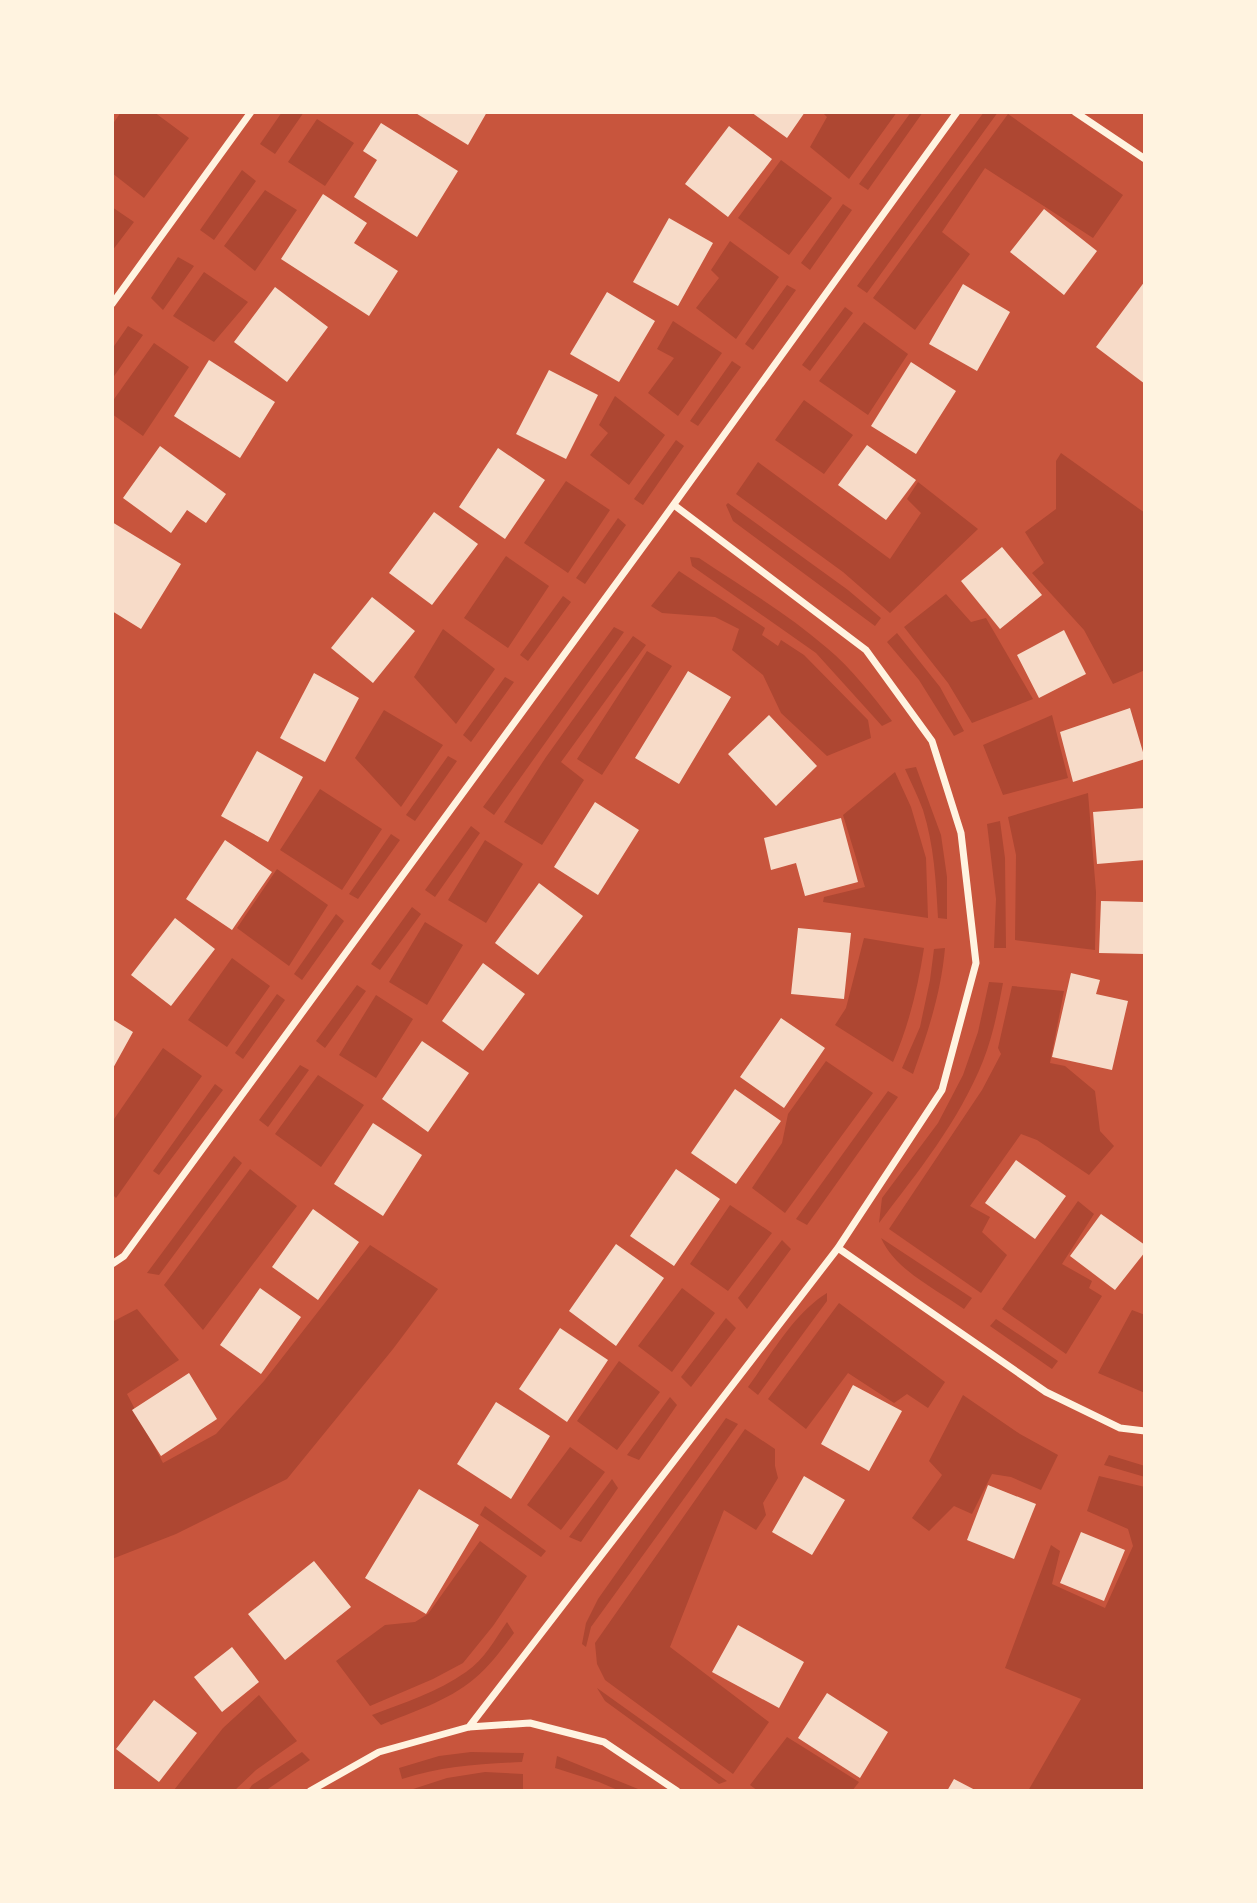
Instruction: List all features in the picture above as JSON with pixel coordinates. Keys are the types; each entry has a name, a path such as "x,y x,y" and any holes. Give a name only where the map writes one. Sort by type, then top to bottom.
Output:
{"street":[{"path":"112,304 251,112"},
{"path":"112,1264 124,1256 674,505 957,112"},
{"path":"1075,112 1145,159"},
{"path":"469,1727 838,1248 942,1090 976,963 961,833 932,741 866,650 674,505"},
{"path":"838,1248 1046,1392 1121,1428 1145,1431"},
{"path":"310,1791 379,1752 469,1727 530,1723 604,1742 677,1791"}],"shaded area":[{"path":"121,112 154,112 189,138 144,198 112,173 112,125"},
{"path":"282,112 304,112 275,154 260,144"},
{"path":"822,112 897,112 849,179 810,147 827,117"},
{"path":"911,112 923,112 868,190 859,184"},
{"path":"984,112 998,112 867,293 857,286"},
{"path":"1008,114 1123,195 1093,238 985,168 942,232 970,254 915,330 873,298"},
{"path":"317,119 354,143 325,186 288,162"},
{"path":"781,160 832,198 789,255 738,218"},
{"path":"242,170 256,181 214,240 200,230"},
{"path":"265,190 297,210 255,271 224,246"},
{"path":"843,204 852,210 810,270 801,263"},
{"path":"112,207 134,222 112,251"},
{"path":"730,241 779,277 736,339 696,308 719,278 711,270"},
{"path":"178,257 194,266 163,310 151,298"},
{"path":"204,272 248,302 214,342 173,316"},
{"path":"787,285 796,290 753,350 745,344"},
{"path":"845,307 853,313 810,371 802,365"},
{"path":"673,321 722,353 678,416 648,393 674,358 657,349"},
{"path":"864,322 908,354 868,415 819,381"},
{"path":"128,326 143,335 112,379 112,349"},
{"path":"154,343 189,367 143,436 112,414 112,402"},
{"path":"732,361 741,367 698,426 690,421"},
{"path":"615,396 665,435 629,485 590,455 608,433 599,425"},
{"path":"804,400 853,435 824,474 775,440"},
{"path":"676,440 684,446 643,505 634,499"},
{"path":"1061,453 1145,513 1145,670 1113,684 1084,630 1032,573 1044,563 1025,532 1056,509 1056,461"},
{"path":"758,462 890,559 921,513 907,499 918,482 978,529 890,613 843,572 736,494"},
{"path":"566,481 610,510 568,573 524,543"},
{"path":"728,503 848,590 881,618 875,626 733,521 726,505"},
{"path":"618,518 626,525 585,584 576,578"},
{"path":"506,556 549,586 508,648 464,618"},
{"path":"690,557 699,558 781,612 812,636 853,673 892,721 882,726 816,653 692,566"},
{"path":"679,571 765,628 762,635 778,646 781,640 804,655 868,720 871,738 827,756 781,713 763,675 732,650 739,629 715,617 662,613 651,606"},
{"path":"946,594 971,622 986,618 1033,699 972,723 948,683 904,627"},
{"path":"563,596 571,602 528,661 520,655"},
{"path":"614,627 624,632 494,815 483,807"},
{"path":"443,629 495,669 456,724 414,677"},
{"path":"897,633 940,687 964,731 954,736 919,680 887,642"},
{"path":"633,636 646,645 561,762 584,780 542,845 504,822 546,757"},
{"path":"647,651 672,666 602,775 577,759"},
{"path":"505,677 514,682 471,742 463,735"},
{"path":"384,710 443,745 401,807 355,758"},
{"path":"1052,715 1068,778 1003,795 983,745"},
{"path":"448,756 457,761 415,821 406,815"},
{"path":"916,767 941,835 947,877 947,919 938,918 930,836 923,810 905,769"},
{"path":"895,772 911,807 926,858 928,918 823,902 824,897 865,887 843,815"},
{"path":"320,789 382,829 342,890 280,850"},
{"path":"1088,793 1096,892 1095,950 1015,940 1016,855 1008,817"},
{"path":"1000,821 1005,858 1006,948 994,948 996,899 987,824"},
{"path":"471,826 480,833 435,897 425,890"},
{"path":"391,834 400,840 358,899 349,894"},
{"path":"485,840 523,864 486,923 448,900"},
{"path":"277,869 328,905 289,966 237,928"},
{"path":"412,907 421,914 380,970 371,964"},
{"path":"336,914 344,921 302,980 294,974"},
{"path":"425,922 463,945 427,1005 389,982"},
{"path":"864,938 924,948 912,1006 893,1062 835,1025 846,1008"},
{"path":"945,948 933,1012 913,1074 902,1068 920,1027 934,949"},
{"path":"232,958 270,986 227,1047 188,1020"},
{"path":"989,982 1003,983 990,1042 973,1083 937,1145 879,1223 882,1198 938,1123 963,1075 978,1032"},
{"path":"357,985 366,991 325,1048 316,1041"},
{"path":"1012,986 1064,991 1050,1063 1065,1066 1095,1091 1100,1131 1114,1146 1089,1175 1037,1140 1021,1134 970,1206 990,1217 982,1232 1007,1255 981,1293 889,1229 982,1090 1001,1054 998,1048"},
{"path":"277,994 285,1000 243,1059 235,1053"},
{"path":"376,995 413,1019 376,1078 339,1055"},
{"path":"163,1048 202,1076 116,1198 112,1194 112,1122"},
{"path":"826,1061 873,1093 785,1213 752,1188 782,1143 788,1114"},
{"path":"300,1065 309,1070 268,1127 259,1120"},
{"path":"318,1075 364,1105 321,1167 275,1134"},
{"path":"215,1084 223,1090 159,1175 153,1171"},
{"path":"888,1091 898,1097 807,1225 796,1219"},
{"path":"234,1156 242,1163 159,1275 147,1273"},
{"path":"250,1169 297,1206 203,1330 164,1285"},
{"path":"1078,1201 1094,1214 1062,1264 1092,1281 1089,1288 1102,1296 1066,1354 1002,1309"},
{"path":"730,1205 772,1233 728,1291 690,1264"},
{"path":"881,1238 972,1298 964,1309 906,1269 887,1249"},
{"path":"782,1240 791,1249 747,1309 738,1298"},
{"path":"370,1245 438,1289 393,1349 287,1479 176,1534 112,1559 112,1322 137,1309 179,1360 127,1394 163,1463 216,1434 264,1381"},
{"path":"682,1288 715,1313 672,1372 638,1346"},
{"path":"827,1293 827,1301 758,1395 748,1387 793,1324"},
{"path":"839,1303 945,1382 928,1408 907,1394 894,1403 848,1373 806,1429 768,1399"},
{"path":"1132,1310 1145,1315 1145,1393 1098,1373"},
{"path":"726,1318 736,1328 691,1387 681,1377"},
{"path":"996,1319 1058,1361 1052,1369 990,1326"},
{"path":"619,1361 660,1392 617,1450 577,1421"},
{"path":"963,1395 1020,1434 1058,1455 1041,1490 1011,1477 992,1474 972,1514 954,1506 929,1531 912,1518 942,1475 929,1461"},
{"path":"670,1397 677,1405 639,1460 627,1455"},
{"path":"726,1418 738,1424 591,1627 586,1647 582,1644 586,1623 598,1599"},
{"path":"745,1429 775,1449 778,1478 763,1503 766,1515 756,1530 724,1510 670,1647 769,1722 733,1774 605,1680 597,1664 595,1643"},
{"path":"570,1447 605,1472 561,1530 527,1505"},
{"path":"1109,1455 1145,1466 1145,1477 1104,1465"},
{"path":"1099,1476 1145,1487 1145,1791 1028,1791 1081,1699 1005,1668 1051,1545 1060,1551 1052,1584 1105,1608 1133,1546 1128,1529 1087,1511"},
{"path":"612,1479 618,1488 581,1542 569,1537"},
{"path":"485,1506 546,1551 541,1557 480,1515"},
{"path":"480,1541 527,1576 493,1626 463,1663 370,1706 336,1661 385,1625 415,1622 428,1614"},
{"path":"507,1622 514,1633 485,1669 464,1687 381,1725 372,1715 432,1691 466,1672 484,1655"},
{"path":"597,1688 727,1781 719,1784 605,1701"},
{"path":"259,1695 297,1741 256,1770 234,1791 174,1790 223,1728"},
{"path":"787,1737 859,1782 852,1791 758,1791 750,1785"},
{"path":"302,1752 310,1760 265,1791 248,1791 252,1785"},
{"path":"471,1752 524,1753 522,1762 446,1768 402,1779 399,1768 439,1756"},
{"path":"557,1756 643,1791 620,1791 555,1768"},
{"path":"485,1772 523,1774 523,1791 407,1791 447,1778"}],"building":[{"path":"414,112 487,112 468,145"},
{"path":"751,112 805,112 787,138"},
{"path":"381,123 458,171 417,237 354,197 377,160 363,151"},
{"path":"729,126 772,159 728,217 685,184"},
{"path":"323,194 367,223 354,243 398,271 369,316 281,259"},
{"path":"1044,209 1097,251 1064,295 1010,252"},
{"path":"669,218 713,243 678,306 633,282"},
{"path":"1145,281 1145,384 1096,347"},
{"path":"963,284 1010,312 977,371 929,344"},
{"path":"275,287 328,327 287,382 234,342"},
{"path":"607,292 655,321 619,382 570,354"},
{"path":"209,360 275,402 240,458 174,416"},
{"path":"911,362 956,391 916,454 871,426"},
{"path":"549,370 598,395 566,459 516,434"},
{"path":"867,445 916,480 886,520 838,485"},
{"path":"160,446 226,494 206,523 187,510 171,533 123,498"},
{"path":"498,448 545,480 505,539 459,507"},
{"path":"434,512 478,544 432,605 389,573"},
{"path":"112,522 181,564 141,629 112,611"},
{"path":"1002,547 1042,595 1000,629 961,581"},
{"path":"372,597 415,631 373,683 331,648"},
{"path":"1064,630 1086,674 1039,698 1017,655"},
{"path":"688,671 731,697 679,784 635,758"},
{"path":"314,673 359,698 325,762 280,738"},
{"path":"1130,708 1145,759 1073,782 1060,732"},
{"path":"769,715 817,766 776,806 728,754"},
{"path":"257,751 303,777 268,842 221,816"},
{"path":"595,802 639,830 598,895 554,867"},
{"path":"1145,808 1145,860 1097,864 1093,812"},
{"path":"841,818 858,882 805,896 796,863 771,870 764,838"},
{"path":"225,840 272,872 232,930 186,899"},
{"path":"539,883 583,916 538,975 495,943"},
{"path":"1101,901 1145,902 1145,954 1099,953"},
{"path":"175,918 215,949 171,1006 131,975"},
{"path":"798,928 851,933 844,999 791,994"},
{"path":"483,963 525,994 483,1051 442,1021"},
{"path":"1071,973 1100,980 1096,994 1128,1001 1112,1070 1052,1057"},
{"path":"781,1018 825,1048 784,1108 740,1077"},
{"path":"112,1019 133,1032 112,1070"},
{"path":"422,1041 469,1073 428,1132 382,1099"},
{"path":"735,1089 781,1121 736,1184 691,1153"},
{"path":"373,1123 422,1155 383,1216 334,1184"},
{"path":"1016,1160 1066,1196 1035,1239 985,1203"},
{"path":"676,1169 720,1199 674,1266 630,1236"},
{"path":"313,1209 359,1242 318,1300 272,1267"},
{"path":"1101,1214 1145,1245 1145,1252 1115,1290 1070,1256"},
{"path":"616,1244 664,1278 616,1346 569,1311"},
{"path":"260,1288 301,1317 261,1374 220,1345"},
{"path":"560,1328 608,1360 567,1422 519,1389"},
{"path":"189,1373 217,1419 161,1456 132,1410"},
{"path":"853,1385 902,1411 869,1471 821,1444"},
{"path":"496,1402 550,1436 511,1499 457,1464"},
{"path":"804,1476 845,1500 812,1555 772,1532"},
{"path":"988,1485 1036,1504 1014,1559 967,1540"},
{"path":"419,1489 479,1525 426,1614 365,1578"},
{"path":"1081,1532 1125,1550 1104,1601 1060,1583"},
{"path":"314,1561 351,1607 285,1660 248,1614"},
{"path":"738,1625 804,1662 779,1708 712,1672"},
{"path":"232,1647 259,1682 222,1712 194,1677"},
{"path":"827,1693 888,1732 860,1778 798,1738"},
{"path":"154,1700 197,1733 159,1782 116,1749"},
{"path":"954,1779 977,1791 947,1791"}]}
